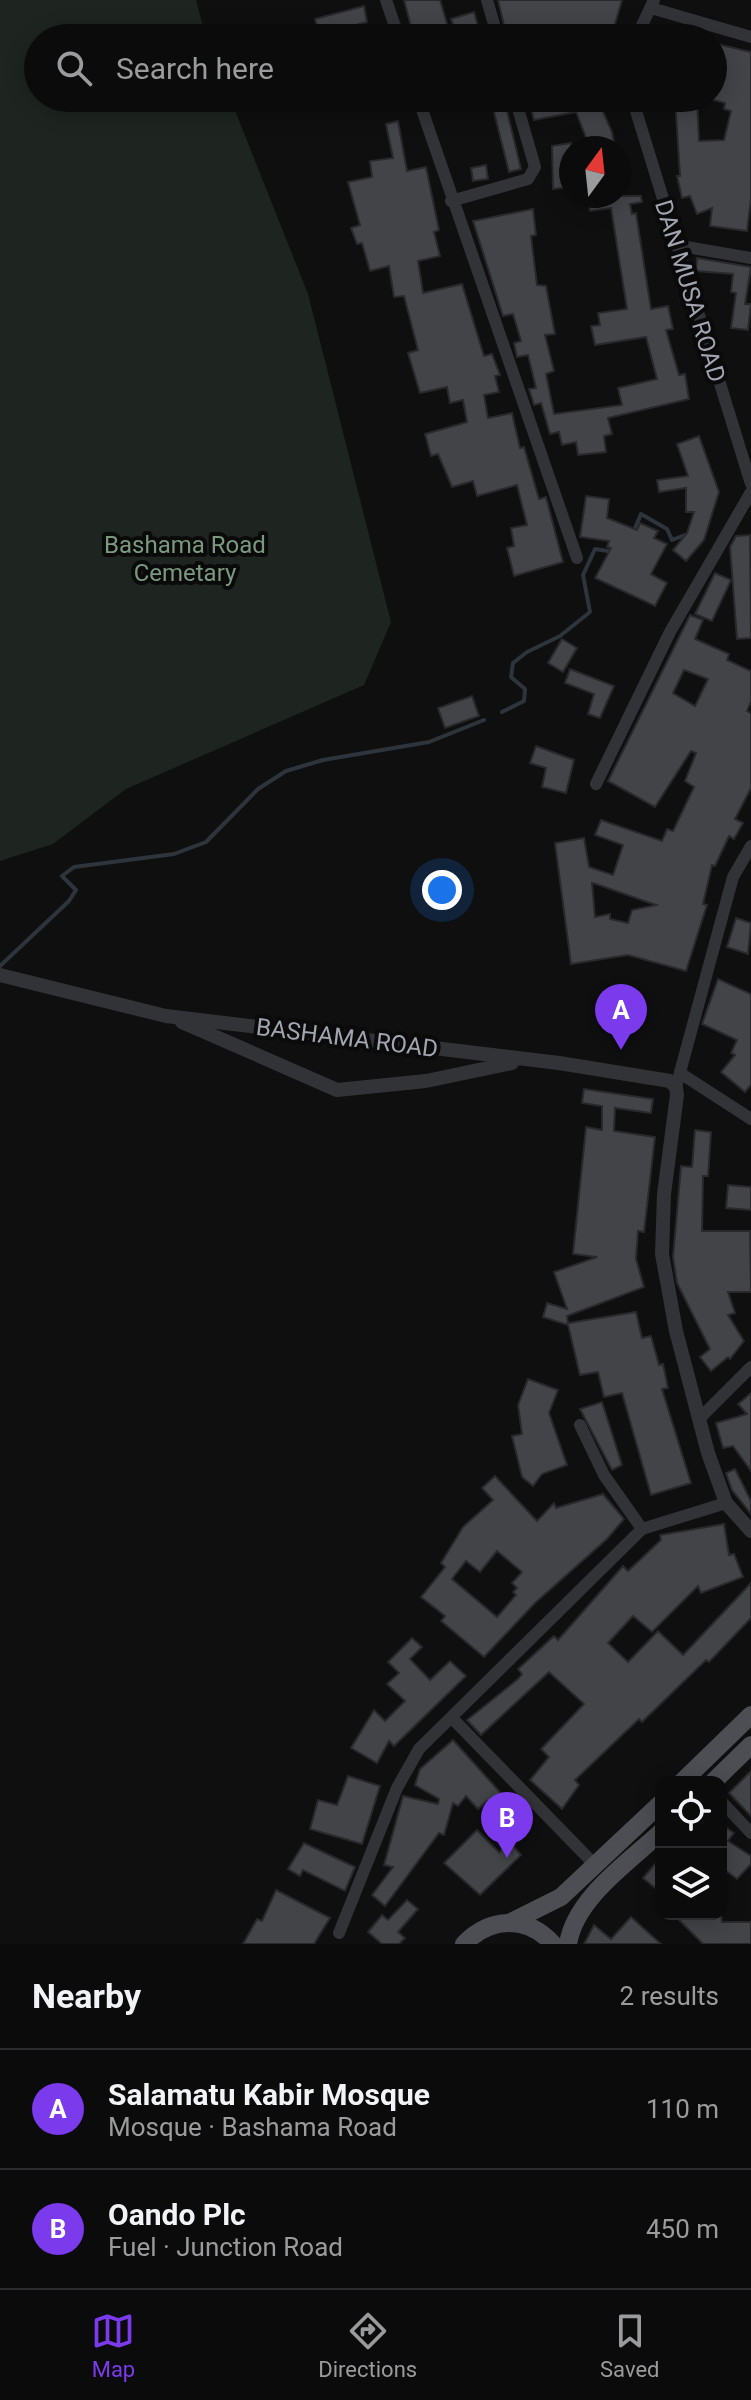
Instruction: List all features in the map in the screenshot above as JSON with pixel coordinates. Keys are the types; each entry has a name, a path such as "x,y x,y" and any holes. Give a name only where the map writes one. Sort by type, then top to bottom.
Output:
{"main road":[{"path":"688,1776 751,1715"},
{"path":"719,1776 751,1745"},
{"path":"464,1944 478,1931 548,1907 655,1809"},
{"path":"568,1944 573,1927 587,1904 655,1838"},
{"path":"511,1922 529,1926 553,1944"}],"street":[{"path":"386,0 394,24"},
{"path":"487,0 494,24"},
{"path":"643,24 652,4 712,24"},
{"path":"727,29 751,37"},
{"path":"422,112 577,558"},
{"path":"451,201 528,179 533,173 518,112"},
{"name":"DAN MUSA ROAD","path":"636,112 751,484"},
{"path":"675,245 751,258"},
{"path":"596,784 670,632 751,492"},
{"path":"749,855 733,877 678,1080 664,1194 662,1254 676,1331 708,1453 726,1503 751,1531"},
{"name":"BASHAMA ROAD","path":"3,976 166,1016 678,1080"},
{"name":"BASHAMA ROAD","path":"166,1016 337,1090 426,1081 528,1060"},
{"path":"678,1080 751,1119"},
{"path":"700,1418 751,1367"},
{"path":"580,1425 604,1475 642,1529"},
{"path":"339,1933 397,1788 419,1749 642,1529 726,1503"},
{"path":"452,1718 596,1866"},
{"path":"727,1807 751,1833"}],"green space":[{"name":"Bashama Road Cemetary","path":"0,0 196,0 202,24 24,24 24,112 236,112 308,294 391,622 364,685 126,789 53,844 0,861"}],"building":[{"path":"404,0 440,0 447,24 410,24"},
{"path":"498,0 622,0 615,24 504,24"},
{"path":"364,6 367,22 316,24 315,19"},
{"path":"474,12 478,24 453,24 451,19"},
{"path":"727,46 751,52 751,198 747,231 710,226 712,208 697,214 690,196 682,198 677,176 680,176 676,112 698,112 699,141 724,140 731,111 727,110"},
{"path":"494,112 507,112 521,169 509,172"},
{"path":"532,112 576,112 534,120"},
{"path":"576,112 603,112 613,136 585,136"},
{"path":"398,121 407,171 426,167 439,230 434,232 440,256 418,261 423,293 462,284 484,356 492,354 500,375 495,376 499,392 484,395 488,418 512,413 520,448 524,447 539,499 546,497 563,562 514,576 507,548 514,546 511,528 527,525 517,485 477,496 473,481 452,487 438,454 431,456 425,434 467,422 463,400 450,403 447,387 420,393 408,353 418,350 404,296 394,297 389,266 370,271 362,243 357,244 351,228 360,225 348,182 372,177 370,161 393,158 386,124"},
{"path":"559,145 559,188 553,189 552,146"},
{"path":"486,165 488,179 473,181 471,168"},
{"path":"631,196 641,196 642,202 631,204"},
{"path":"611,208 631,208 632,214 636,213 651,309 668,306 673,329 666,330 679,375 685,374 689,399 608,418 612,434 604,436 606,452 578,455 576,442 562,445 559,432 550,434 541,403 534,405 529,389 536,388 528,355 517,357 514,343 521,341 513,314 503,316 473,221 533,209 536,235 531,236 537,285 546,286 555,334 545,335 554,371 546,374 554,414 622,405 618,388 657,379 646,337 595,345 591,326 600,325 598,313 627,309"},
{"path":"697,258 751,267 745,304 751,304 748,330 731,328 736,293 731,292 733,274 696,271"},
{"path":"699,436 719,492 704,540 686,561 673,550 687,533 694,512 686,512 686,488 659,492 657,480 688,476 677,444"},
{"path":"586,496 609,499 607,518 637,530 640,523 658,531 654,538 667,544 651,574 667,583 655,606 595,578 611,548 607,547 609,541 580,537"},
{"path":"750,535 751,638 737,639 730,547 736,536"},
{"path":"715,573 731,580 712,621 695,614"},
{"path":"690,615 703,620 695,639 729,654 727,660 751,671 751,701 747,711 751,713 751,788 735,819 743,823 734,839 729,836 715,866 712,865 703,904 707,905 686,971 628,955 571,964 555,843 584,838 589,867 613,875 623,845 595,835 601,820 662,841 667,829 673,831 694,787 685,781 696,753 691,751 655,807 608,781","holes":["684,670 708,679 695,706 673,693","592,883 596,884 656,905 632,910 628,923 610,919 610,914 595,917"]},
{"path":"562,639 577,648 563,672 548,663"},
{"path":"570,669 614,686 600,718 588,714 594,694 565,683"},
{"path":"472,696 479,716 445,728 438,708"},
{"path":"536,746 574,760 566,793 542,787 546,768 530,763"},
{"path":"736,918 751,923 748,954 727,947"},
{"path":"718,979 751,994 751,1085 745,1092 721,1072 735,1055 731,1053 737,1040 702,1024"},
{"path":"584,1089 653,1099 651,1113 615,1108 614,1131 655,1137 644,1232 638,1231 636,1259 644,1287 567,1316 568,1323 636,1312 642,1338 651,1336 659,1365 663,1364 668,1388 662,1389 691,1483 651,1495 622,1393 604,1397 598,1372 580,1375 568,1325 543,1317 547,1303 567,1309 554,1272 597,1257 573,1254 586,1127 602,1130 602,1106 582,1103"},
{"path":"695,1130 711,1132 708,1176 703,1176 702,1231 750,1231 751,1292 728,1292 735,1313 728,1315 744,1341 730,1359 728,1357 711,1371 700,1357 710,1349 677,1283 673,1257 681,1166 692,1167"},
{"path":"728,1185 751,1187 751,1210 726,1208"},
{"path":"528,1379 558,1390 549,1413 567,1465 542,1474 533,1486 522,1477 512,1436 522,1434 518,1405"},
{"path":"751,1393 751,1471 733,1446 723,1448 716,1423 747,1414 738,1404"},
{"path":"602,1402 622,1465 612,1470 580,1409"},
{"path":"735,1469 751,1501 751,1514 732,1490 726,1473"},
{"path":"495,1476 537,1521 554,1503 556,1508 603,1494 624,1519 607,1539 535,1603 484,1657 441,1621 445,1616 421,1597 445,1567 441,1563 463,1527 493,1500 482,1488","holes":["497,1551 522,1572 512,1583 517,1588 513,1592 516,1595 497,1617 452,1579 466,1561 480,1572"]},
{"path":"724,1524 729,1555 734,1554 743,1577 701,1593 698,1586 652,1632 633,1616 608,1643 628,1662 658,1631 683,1655 751,1583 751,1618 709,1662 706,1660 642,1722 639,1719 575,1780 579,1785 562,1809 530,1780 549,1757 541,1749 584,1704 549,1672 481,1735 467,1720 518,1679 522,1674 518,1669 554,1636 558,1640 623,1566 628,1571 661,1540 660,1535"},
{"path":"412,1638 422,1647 410,1659 430,1680 450,1661 466,1676 394,1746 389,1741 377,1763 351,1748 374,1710 385,1721 405,1701 387,1684 399,1673 388,1662"},
{"path":"453,1740 508,1801 495,1811 487,1801 478,1809 466,1796 458,1806 453,1803 444,1835 439,1833 385,1906 372,1895 393,1867 384,1865 403,1796 438,1804 439,1799 415,1785 420,1769"},
{"path":"751,1771 751,1816 729,1793"},
{"path":"348,1776 380,1786 362,1844 310,1829 318,1800 337,1805"},
{"path":"727,1828 734,1833 728,1841 751,1856 751,1864 737,1879 727,1872"},
{"path":"477,1830 499,1852 510,1842 521,1855 480,1895 444,1863"},
{"path":"304,1843 355,1867 345,1891 303,1870 300,1876 288,1869"},
{"path":"655,1864 655,1888 643,1878"},
{"path":"276,1890 330,1918 314,1944 243,1944 257,1919 262,1921"},
{"path":"407,1900 418,1909 398,1932 405,1938 399,1944 382,1944 368,1932 382,1915 388,1920"},
{"path":"631,1917 661,1944 584,1944 594,1925 611,1939"},
{"path":"679,1920 751,1922 751,1944 703,1944"}],"waterway":[{"path":"633,533 641,514 667,529 672,540 685,535"},
{"path":"502,712 524,701 525,689 511,677 513,663 527,652 560,636 590,612 583,575 595,549 614,552"},
{"path":"0,966 69,901 76,890 62,876 74,867 174,854 206,842 258,789 286,771 323,760 429,742 484,720"}],"place":[{"name":"Salamatu Kabir Mosque","path":"621,1050"},
{"name":"Oando Plc","path":"507,1858"}]}
